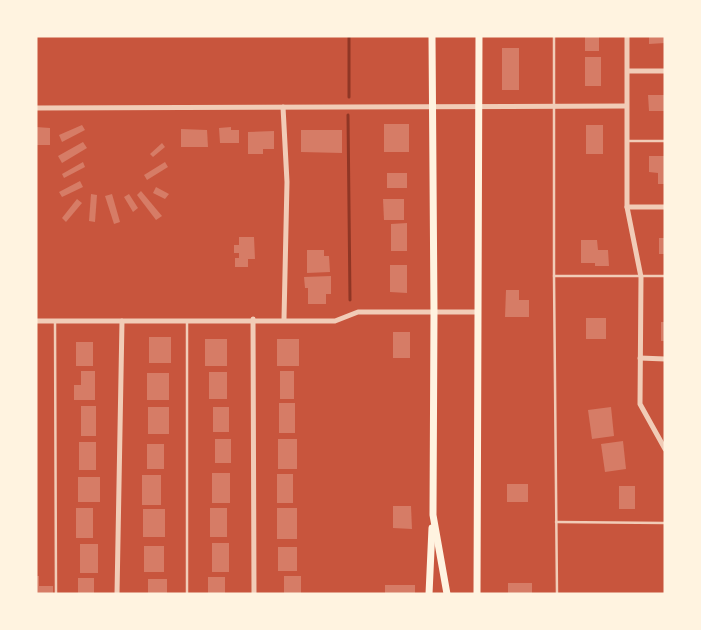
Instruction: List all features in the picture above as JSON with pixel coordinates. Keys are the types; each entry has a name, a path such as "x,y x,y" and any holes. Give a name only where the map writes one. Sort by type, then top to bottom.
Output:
{"main road":[{"path":"429,594 432,515 434,311 432,36"},
{"path":"477,594 479,36"},
{"path":"432,515 447,594"}],"street":[{"path":"627,36 627,207 641,277 640,404 665,449"},
{"path":"628,71 665,71"},
{"path":"36,108 479,108 626,106"},
{"path":"283,107 287,182 284,320"},
{"path":"627,207 665,207"},
{"path":"36,321 335,321 358,312 478,312"},
{"path":"253,320 254,594"},
{"path":"117,594 122,321"},
{"path":"640,358 665,359"}],"lane":[{"path":"554,36 557,594"},
{"path":"627,141 665,141"},
{"path":"554,276 665,276"},
{"path":"187,320 187,594"},
{"path":"55,321 56,594"},
{"path":"556,522 665,523"}],"building":[{"path":"585,36 599,36 599,51 585,51"},
{"path":"649,36 665,36 665,43 649,44"},
{"path":"502,48 519,48 519,90 502,90"},
{"path":"585,57 601,57 601,86 585,86"},
{"path":"648,95 665,95 665,111 649,111"},
{"path":"384,124 409,124 409,152 384,152"},
{"path":"82,125 85,130 62,142 59,135"},
{"path":"586,125 603,125 603,154 586,154"},
{"path":"36,127 50,128 50,145 36,145"},
{"path":"231,127 231,130 239,130 239,143 220,143 219,128"},
{"path":"181,129 207,130 208,147 181,147"},
{"path":"301,130 342,130 342,153 301,152"},
{"path":"274,131 274,149 263,149 263,154 248,154 248,132"},
{"path":"83,142 87,148 62,163 58,156"},
{"path":"162,143 165,147 153,157 150,154"},
{"path":"649,156 665,156 665,184 658,184 658,173 649,172"},
{"path":"83,162 85,167 64,178 62,174"},
{"path":"165,162 168,167 147,180 144,175"},
{"path":"387,173 407,173 407,188 387,188"},
{"path":"80,181 83,187 62,197 59,192"},
{"path":"156,187 169,194 165,199 153,193"},
{"path":"141,191 162,216 156,220 137,195"},
{"path":"91,194 97,195 95,222 89,221"},
{"path":"112,194 120,222 114,224 105,196"},
{"path":"129,194 138,208 133,212 124,197"},
{"path":"77,199 82,203 66,222 62,218"},
{"path":"383,199 404,199 404,220 384,220"},
{"path":"407,223 407,251 391,251 391,224"},
{"path":"239,237 254,237 255,259 248,259 248,267 235,267 235,258 239,258 239,253 234,253 234,245 239,245"},
{"path":"659,238 665,238 665,254 659,254"},
{"path":"581,240 597,240 598,250 608,250 609,266 581,263"},
{"path":"307,250 324,250 324,256 329,256 330,272 307,273"},
{"path":"390,265 407,265 407,293 390,292"},
{"path":"331,276 331,294 326,294 326,304 308,304 308,288 305,288 304,277"},
{"path":"506,290 519,290 519,300 529,300 529,317 505,317"},
{"path":"586,318 606,318 606,339 586,339"},
{"path":"661,322 665,322 665,341 661,341"},
{"path":"393,332 410,332 410,358 393,358"},
{"path":"149,337 171,337 171,363 149,363"},
{"path":"205,339 227,339 227,366 205,366"},
{"path":"277,339 299,339 299,366 277,366"},
{"path":"76,342 93,342 93,366 76,366"},
{"path":"81,371 95,371 95,400 74,400 74,385 81,385"},
{"path":"280,371 294,371 294,399 280,399"},
{"path":"209,372 227,372 227,399 209,399"},
{"path":"147,373 169,373 169,400 147,400"},
{"path":"279,403 295,403 295,433 279,433"},
{"path":"81,406 96,406 96,436 81,436"},
{"path":"148,407 169,407 169,434 148,434"},
{"path":"213,407 229,407 229,432 213,432"},
{"path":"611,407 614,436 592,439 588,410"},
{"path":"215,439 231,439 231,463 215,463"},
{"path":"278,439 297,439 297,469 278,469"},
{"path":"623,441 626,469 605,472 601,444"},
{"path":"79,442 96,442 96,470 79,470"},
{"path":"147,444 164,444 164,469 147,469"},
{"path":"212,473 230,473 230,503 212,503"},
{"path":"277,474 293,474 293,503 277,503"},
{"path":"142,475 161,475 161,505 142,505"},
{"path":"78,477 100,477 100,502 78,502"},
{"path":"507,484 528,484 528,502 507,502"},
{"path":"619,486 635,486 635,509 619,509"},
{"path":"393,506 411,506 412,529 393,528"},
{"path":"76,508 93,508 93,538 76,538"},
{"path":"210,508 227,508 227,537 210,537"},
{"path":"277,508 297,508 297,539 277,539"},
{"path":"143,509 165,509 165,537 143,537"},
{"path":"212,543 229,543 229,572 212,572"},
{"path":"80,544 98,544 98,573 80,573"},
{"path":"144,546 164,546 164,572 144,572"},
{"path":"278,547 297,547 297,571 278,571"},
{"path":"36,576 39,576 39,586 53,586 53,594 36,594"},
{"path":"284,576 301,576 301,594 284,594"},
{"path":"208,577 225,577 225,594 208,594"},
{"path":"78,578 94,578 94,594 78,594"},
{"path":"148,579 167,579 167,594 148,594"},
{"path":"508,583 532,583 532,594 508,594"},
{"path":"385,585 415,585 415,594 385,594"}],"waterway":[{"path":"349,36 349,97"},
{"path":"348,115 350,300"}]}
